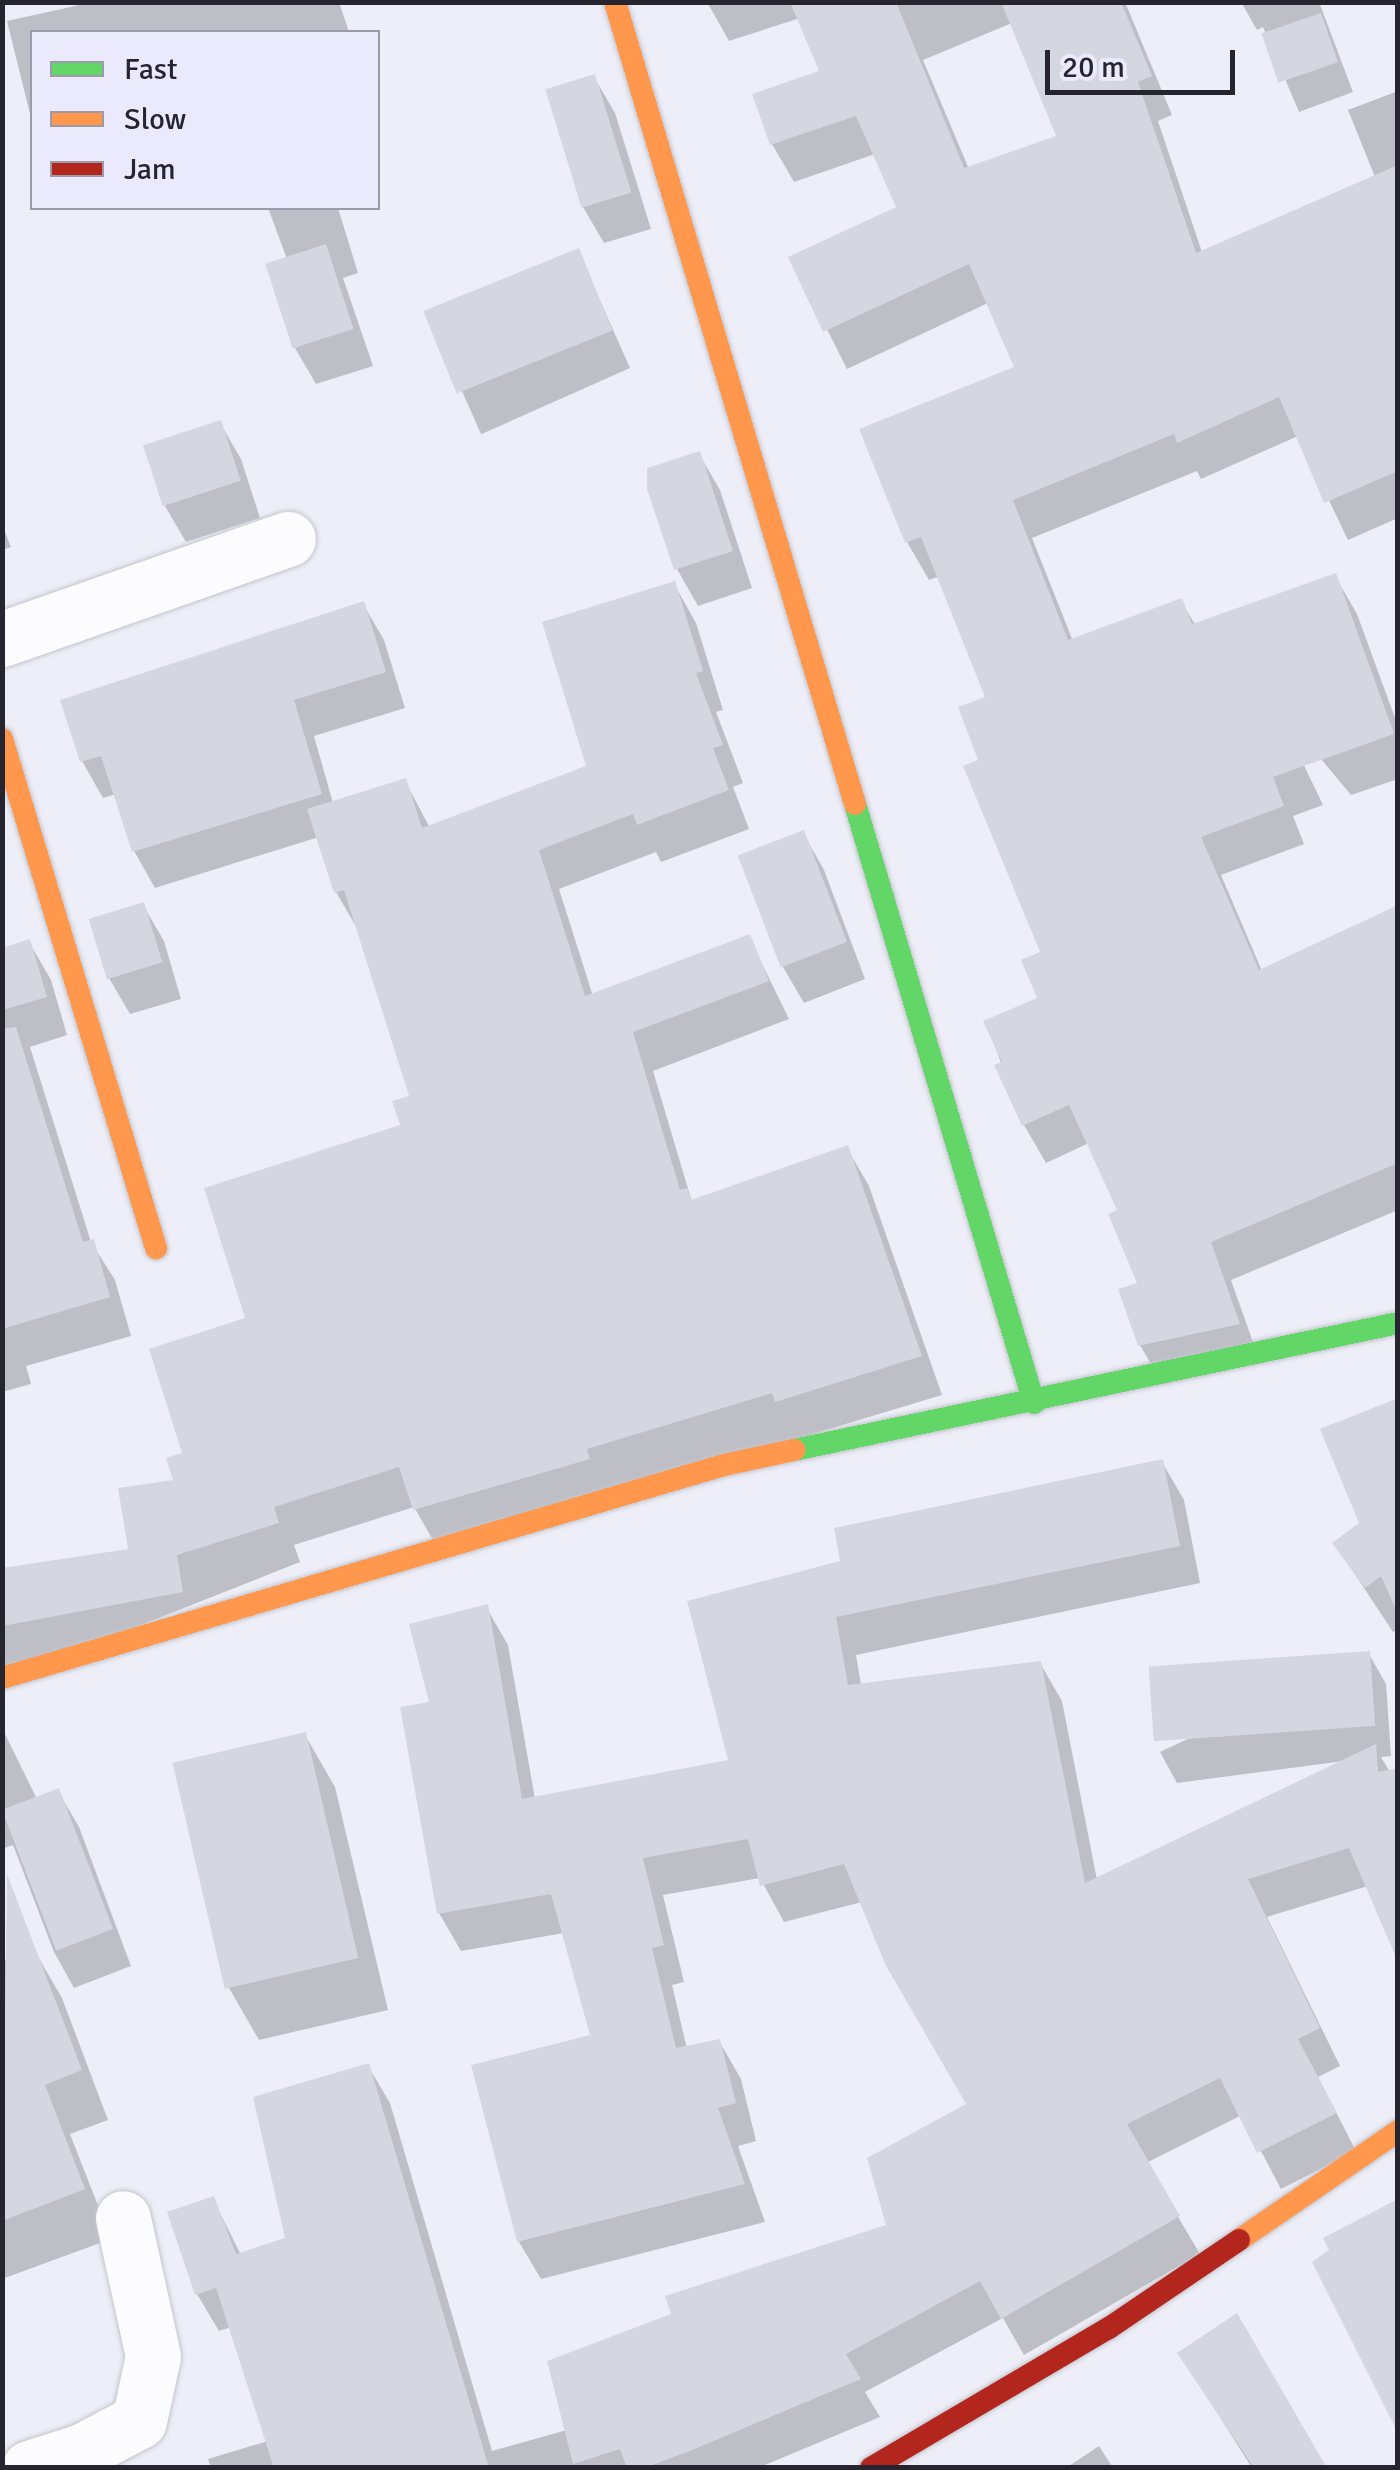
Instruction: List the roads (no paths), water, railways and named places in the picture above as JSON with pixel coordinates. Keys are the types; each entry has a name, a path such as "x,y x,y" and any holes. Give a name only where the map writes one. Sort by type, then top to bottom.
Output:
{"street":[{"path":"616,2 1034,1404"},
{"path":"2,639 288,540"},
{"path":"2,739 156,1248"},
{"path":"2,1678 724,1465 1034,1404 1398,1323"},
{"path":"871,2468 1109,2328 1398,2131"},
{"path":"28,2468 82,2452 139,2421 154,2356 123,2218"}]}
